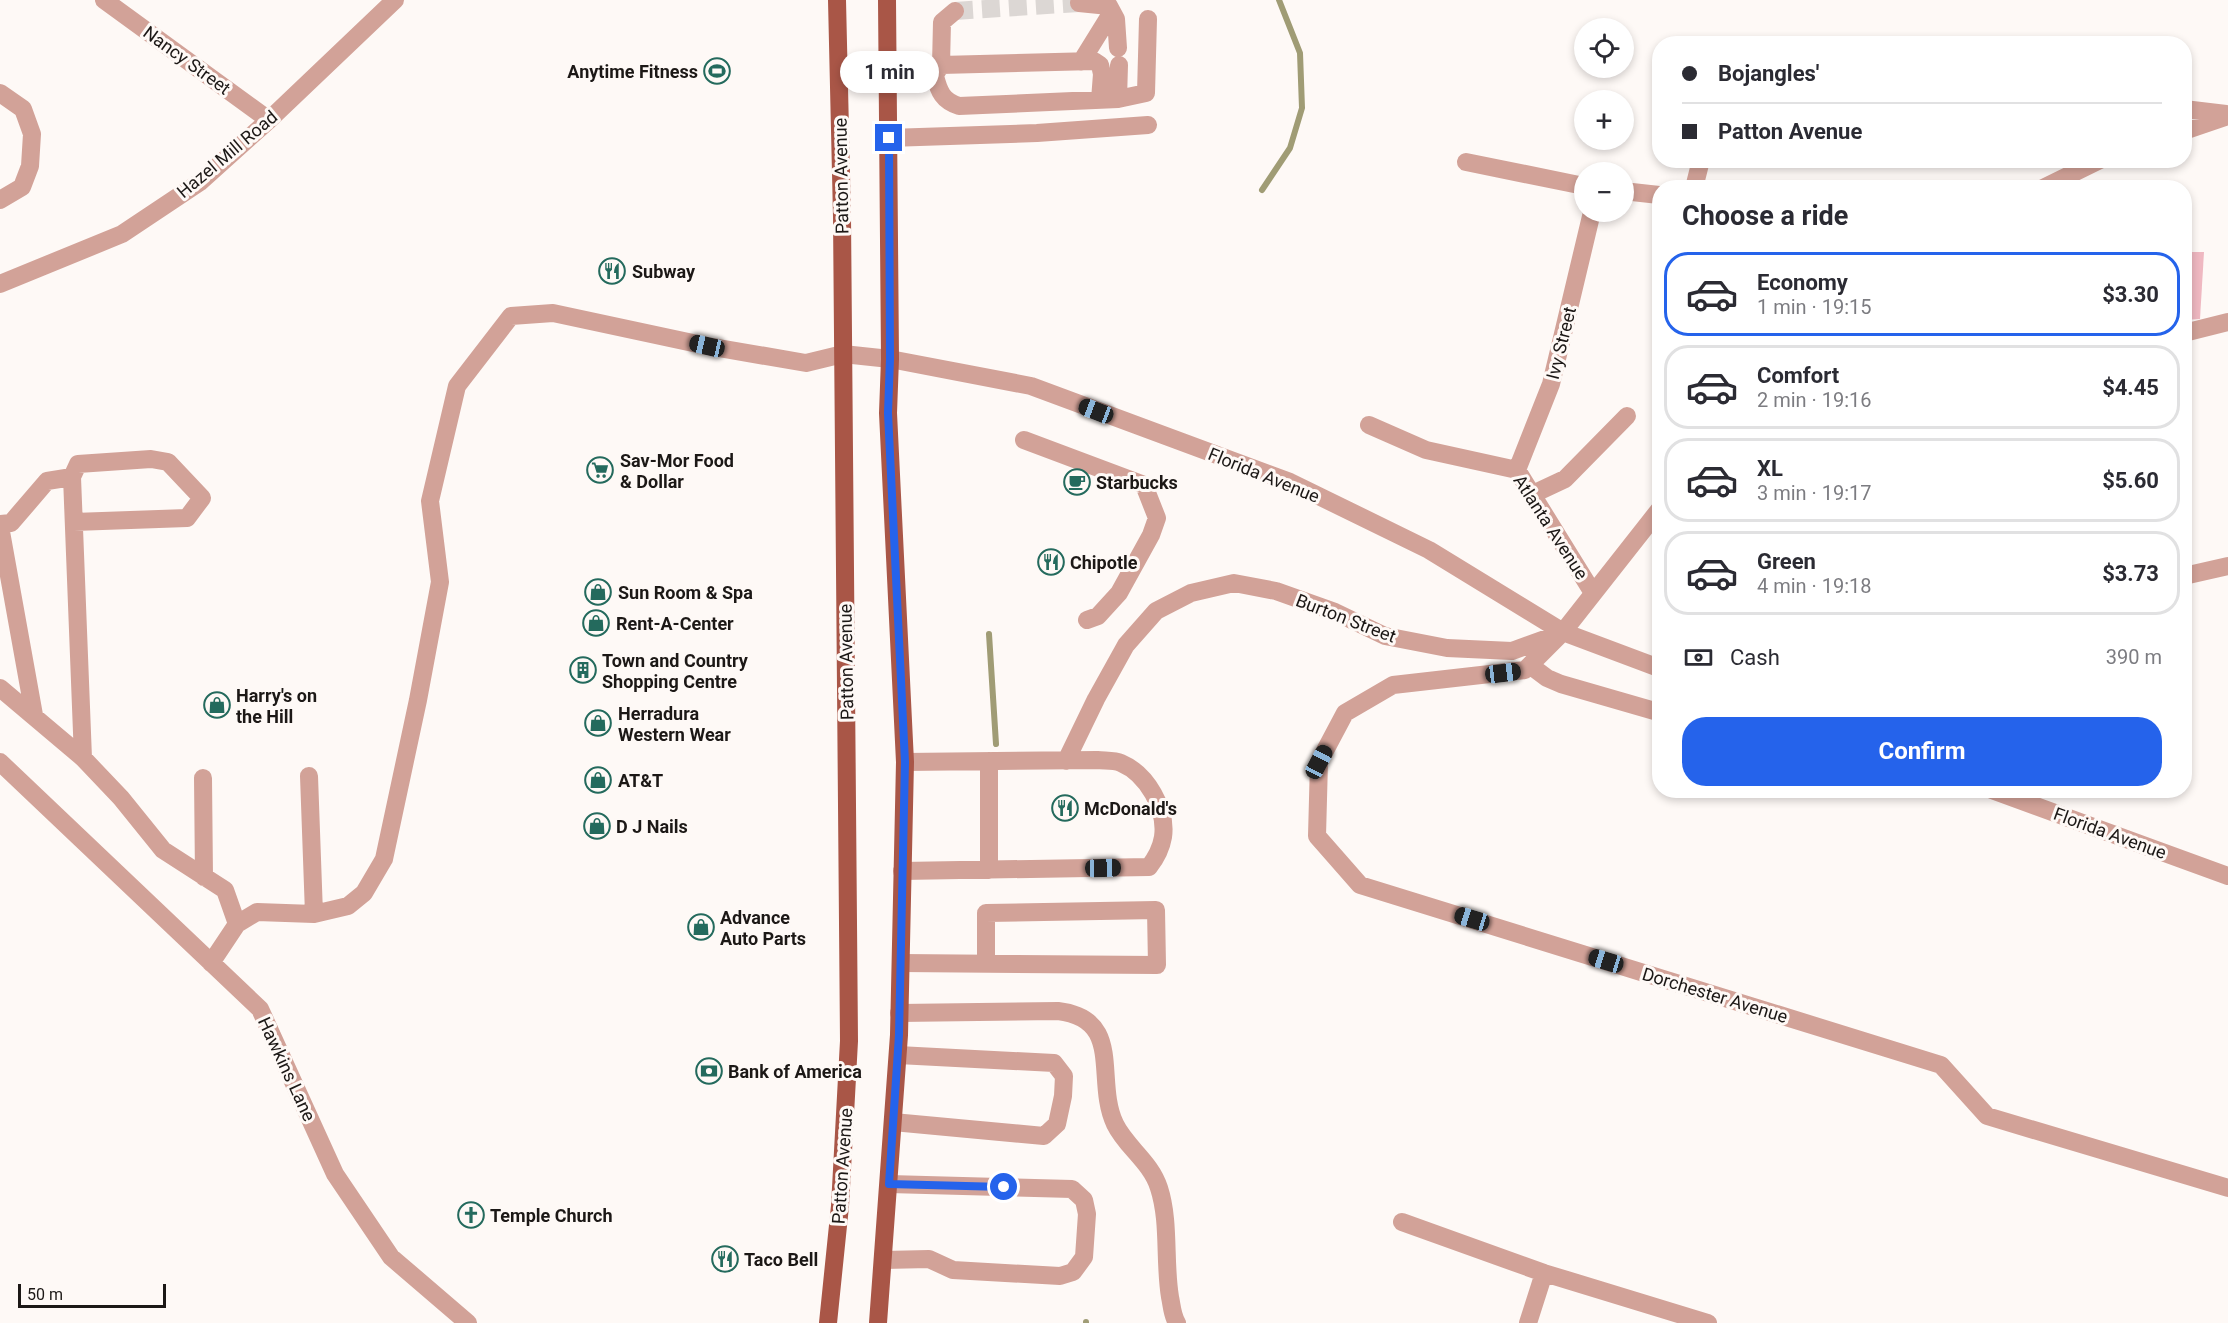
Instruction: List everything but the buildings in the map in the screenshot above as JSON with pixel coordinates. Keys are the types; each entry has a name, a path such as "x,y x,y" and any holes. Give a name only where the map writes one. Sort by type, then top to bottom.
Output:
{"main road":[{"name":"Patton Avenue","path":"828,1323 840,1206 849,1041 840,70 837,0"},
{"path":"878,1323 898,1055 905,762 888,413 890,359 887,0"}],"street":[{"name":"Nancy Street","path":"104,0 269,120"},
{"name":"Hazel Mill Road","path":"0,284 122,234 200,182 395,0"},
{"path":"1079,3 1109,6 1116,19 1119,57 1109,100"},
{"path":"955,11 942,21 938,70 939,92 948,103 959,106 1109,100 1146,93 1148,19"},
{"path":"1082,62 1112,12"},
{"path":"888,82 938,70 1094,61 1100,65 1109,100"},
{"path":"0,93 23,109 32,134 30,166 22,187 0,200"},
{"path":"2192,110 2228,115"},
{"path":"2192,127 2228,115"},
{"path":"889,138 1037,133 1148,125"},
{"path":"1466,162 1574,184"},
{"path":"2059,180 2084,168"},
{"path":"1634,192 1652,194"},
{"name":"Ivy Street","path":"1517,470 1551,384 1590,222"},
{"name":"Florida Avenue","path":"237,924 257,912 314,914 348,906 364,893 384,859 418,700 440,582 430,501 457,386 511,316 553,314 707,346 806,363 843,354 890,359 1031,386 1290,482 1429,550 1563,632 1652,665"},
{"path":"2192,331 2228,322"},
{"path":"1533,494 1565,479 1627,416"},
{"name":"Atlanta Avenue","path":"1369,425 1426,450 1517,470 1593,593"},
{"path":"1024,440 1144,486 1157,518 1151,535 1119,592 1098,616 1087,620"},
{"path":"74,522 187,518 202,498 168,462 151,459 78,464 72,477 83,758"},
{"path":"34,715 0,525 11,523 47,481 72,477"},
{"path":"1652,519 1563,632 1531,666 1547,678 1561,684 1652,710"},
{"path":"2192,574 2228,566"},
{"name":"Burton Street","path":"1066,761 1096,699 1126,645 1156,611 1191,593 1234,583 1286,594 1335,612 1385,636 1447,648 1512,651 1563,632"},
{"name":"Dorchester Avenue","path":"1531,666 1525,670 1393,685 1345,713 1319,762 1317,836 1360,885 1941,1065 1987,1116 2228,1188"},
{"path":"0,688 83,758 121,798 163,850 225,890 237,924 212,963"},
{"path":"989,761 989,870"},
{"name":"Hawkins Lane","path":"0,762 260,1010 335,1174 391,1257 468,1323"},
{"path":"902,871 1149,867 1158,855 1163,835 1161,815 1153,792 1140,775 1120,763 905,762"},
{"path":"309,776 314,914"},
{"path":"203,778 204,877"},
{"name":"Florida Avenue","path":"2014,798 2228,876"},
{"path":"900,963 1156,965 1156,910 986,913 986,963"},
{"path":"899,1013 1058,1011 1086,1018 1101,1040 1106,1092 1109,1110 1115,1125 1126,1142 1149,1167 1159,1187 1163,1210 1168,1287 1173,1317 1177,1323"},
{"path":"893,1122 1044,1136 1057,1124 1063,1096 1064,1076 1054,1063 898,1055"},
{"path":"884,1260 929,1259 953,1270 1060,1276 1073,1272 1084,1257 1087,1214 1084,1200 1072,1189 889,1184"},
{"path":"1402,1222 1544,1273 1708,1323"},
{"path":"1528,1323 1544,1273"}],"shaded area":[{"path":"2192,252 2204,252 2200,319 2192,320"}],"waterway":[{"path":"1262,190 1290,148 1302,108 1300,53 1279,0"},
{"path":"989,634 996,744"}],"tunnel":[{"path":"955,11 1079,3"}],"place":[{"name":"Anytime Fitness","path":"717,71"},
{"name":"Subway","path":"612,271"},
{"name":"Sav-Mor Food & Dollar","path":"600,470"},
{"name":"Starbucks","path":"1077,482"},
{"name":"Chipotle","path":"1051,562"},
{"name":"Sun Room & Spa","path":"598,592"},
{"name":"Rent-A-Center","path":"596,623"},
{"name":"Town and Country Shopping Centre","path":"583,670"},
{"name":"Harry's on the Hill","path":"217,705"},
{"name":"Herradura Western Wear","path":"598,723"},
{"name":"AT&T","path":"598,780"},
{"name":"McDonald's","path":"1065,808"},
{"name":"D J Nails","path":"597,826"},
{"name":"Advance Auto Parts","path":"701,927"},
{"name":"Bank of America","path":"709,1071"},
{"name":"Temple Church","path":"471,1215"},
{"name":"Taco Bell","path":"725,1259"}],"route":[{"path":"889,138 890,359 888,413 905,762 899,1035 889,1184 1004,1187"}]}
